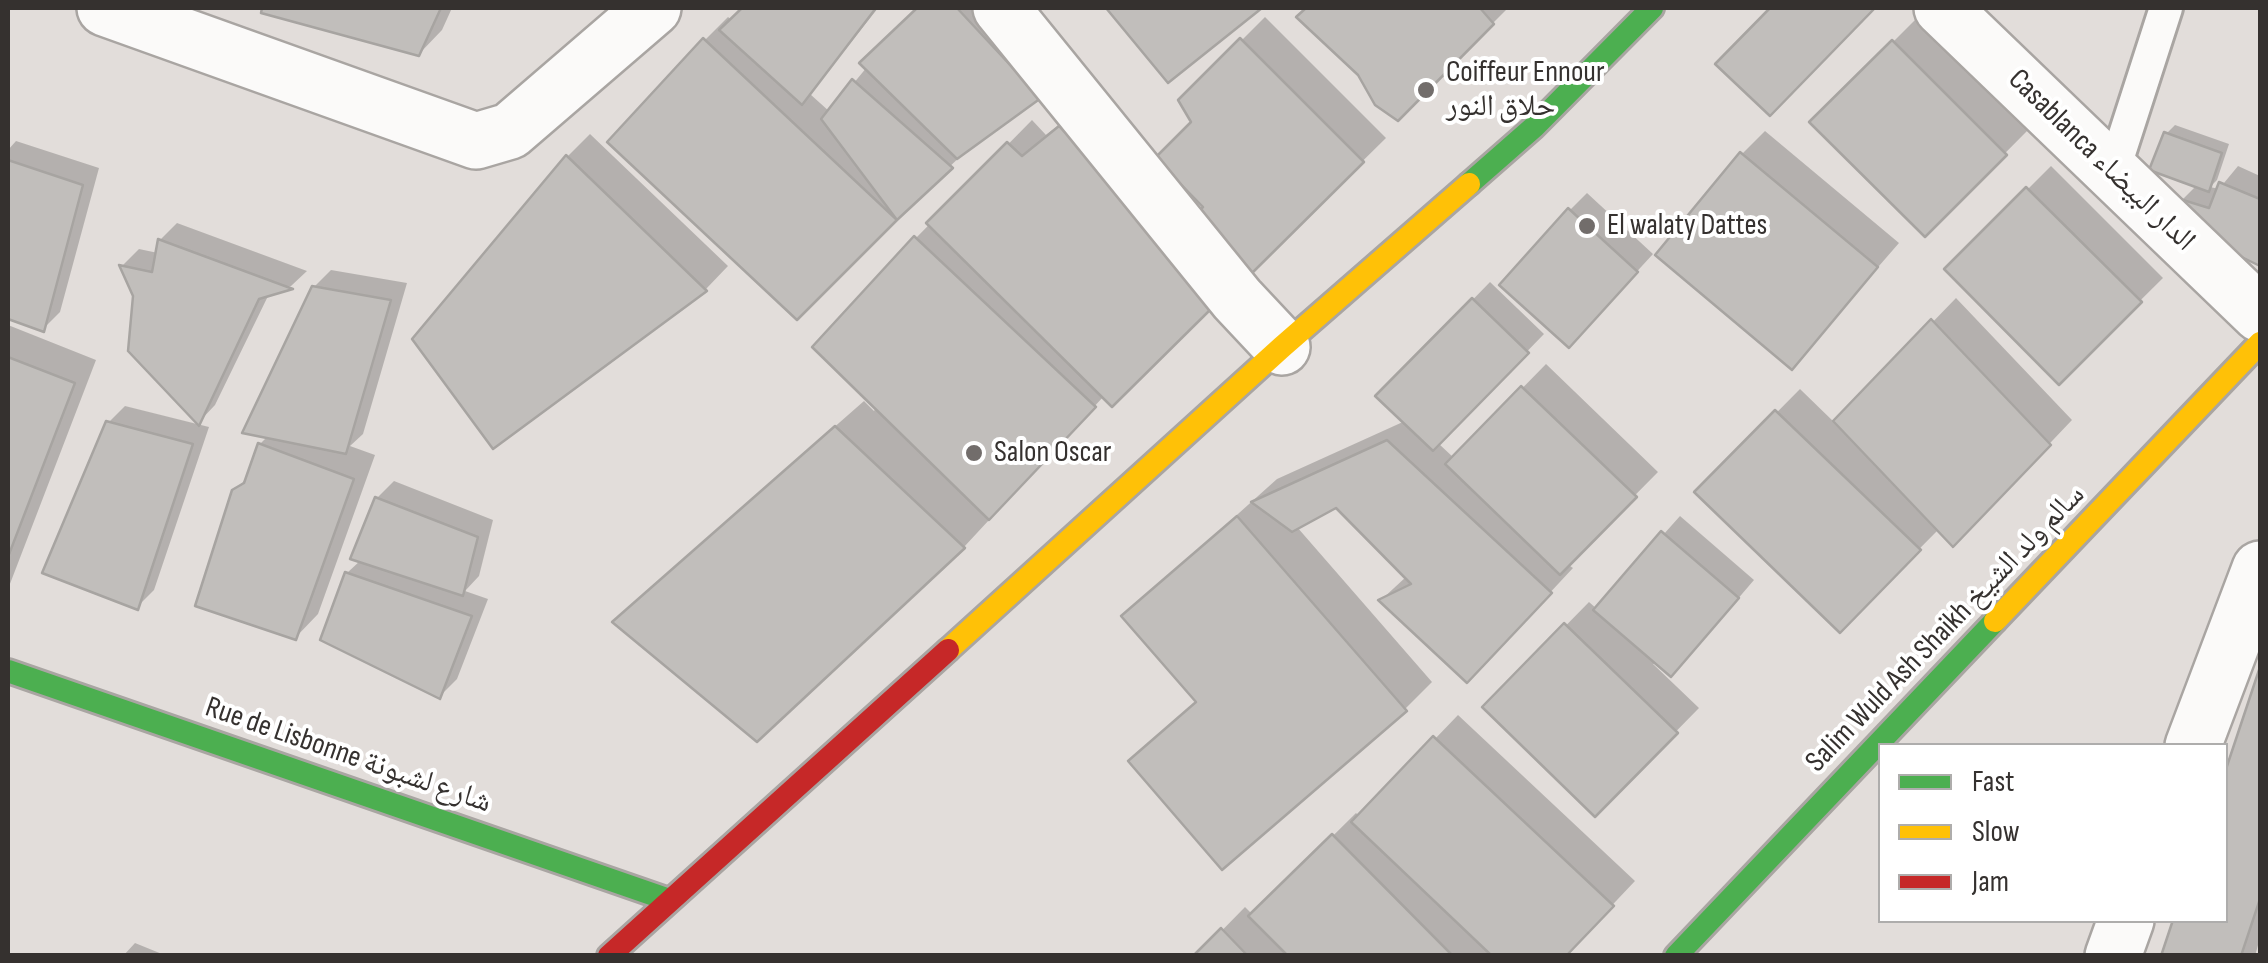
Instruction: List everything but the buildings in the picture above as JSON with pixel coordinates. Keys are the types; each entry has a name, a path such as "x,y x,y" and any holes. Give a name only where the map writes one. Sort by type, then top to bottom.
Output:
{"street":[{"path":"105,8 476,141 510,131 653,8"},
{"path":"1002,8 1237,300 1282,348"},
{"path":"610,956 1282,348 1534,127 1652,8"},
{"name":"Casablanca الدار البيضاء","path":"1942,8 2260,314"},
{"name":"Salim Wuld Ash Shaikh سالم ولد الشيخ","path":"1879,743 2260,344"},
{"path":"2194,743 2260,569"},
{"name":"Rue de Lisbonne شارع لشبونة","path":"8,671 669,900"},
{"name":"Salim Wuld Ash Shaikh سالم ولد الشيخ","path":"1676,956 1878,744"},
{"path":"2113,956 2125,923"}],"lane":[{"path":"2113,172 2166,8"}],"traffic: fast":[{"path":"1469,184 1534,127 1652,8"},
{"path":"1879,743 1995,621"},
{"path":"8,671 669,900"},
{"path":"1676,956 1878,744"}],"traffic: slow":[{"path":"948,650 1282,347 1469,184"},
{"path":"1995,621 2260,343"}],"traffic: jam":[{"path":"609,956 948,650"}],"place":[{"name":"Coiffeur Ennour حلاق النور","path":"1426,90"},
{"name":"El walaty Dattes","path":"1587,226"},
{"name":"Salon Oscar","path":"974,453"}]}
